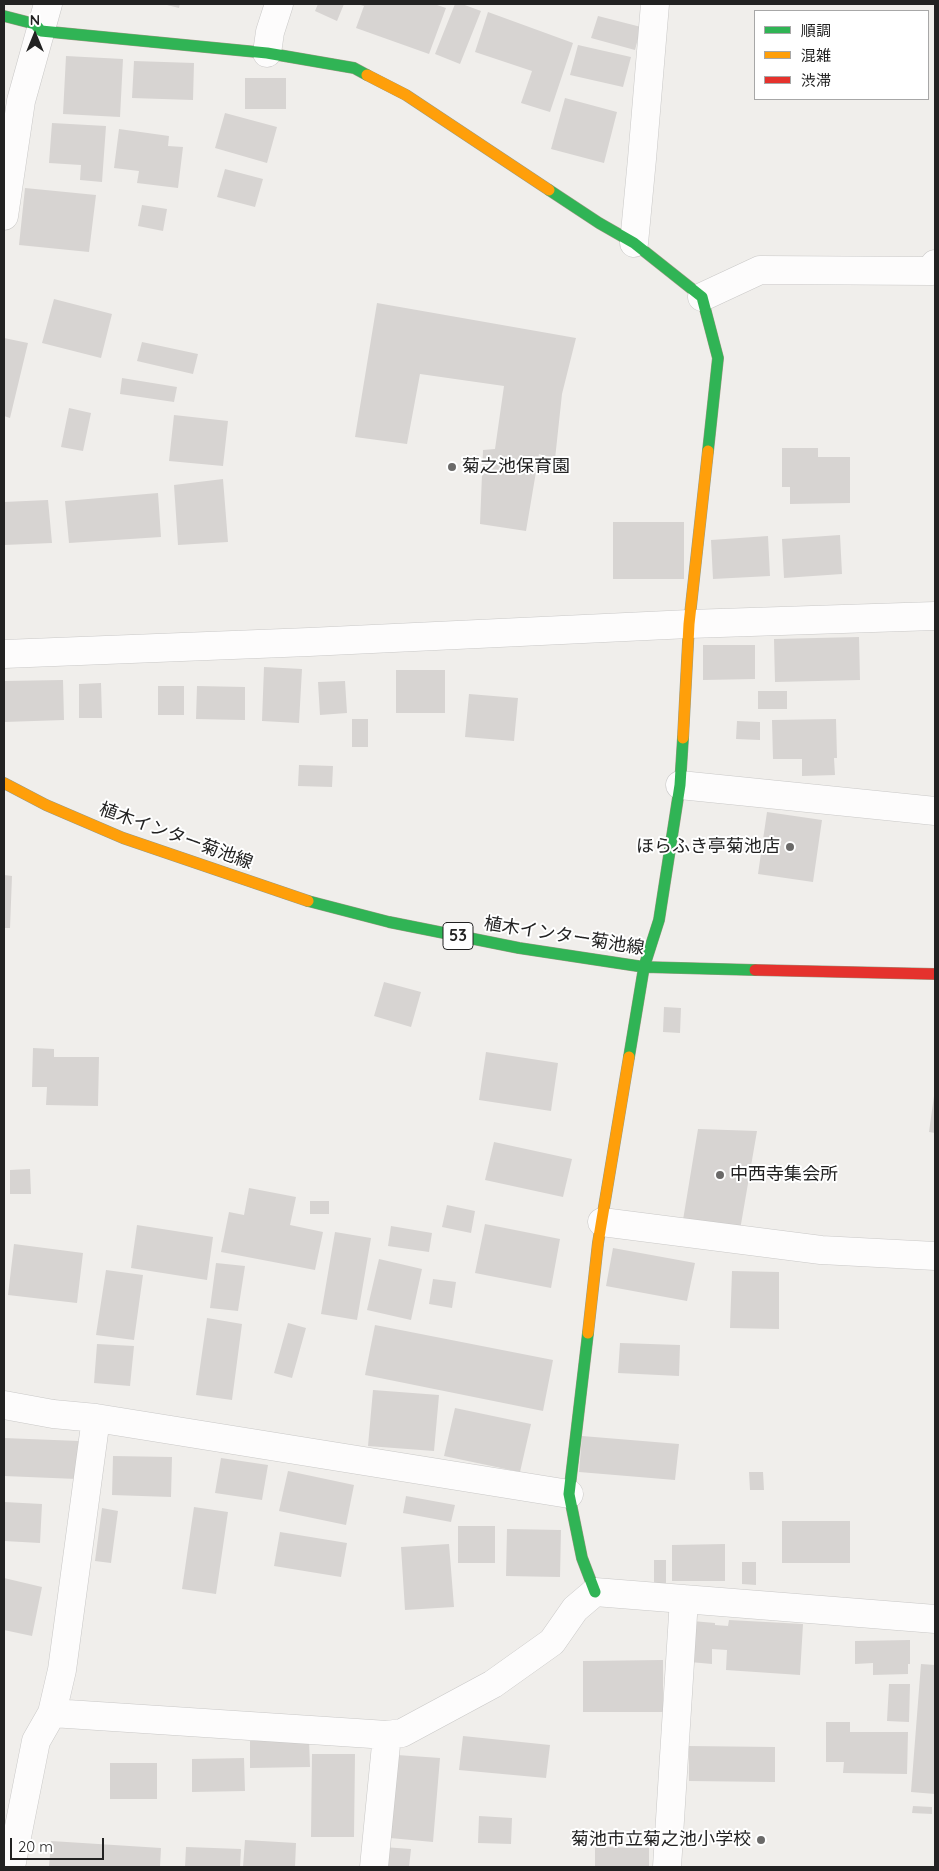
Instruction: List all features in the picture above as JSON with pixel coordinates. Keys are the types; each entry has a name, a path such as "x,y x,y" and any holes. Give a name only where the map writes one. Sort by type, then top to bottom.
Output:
{"street":[{"path":"4,216 21,101 48,4"},
{"path":"267,53 270,32 279,4"},
{"path":"634,243 655,4"},
{"path":"4,16 35,24 41,31 267,53 354,68 406,95 599,223 634,243 702,297 718,358 689,624 680,785 659,920 644,967 602,1222 569,1494 582,1558 595,1592"},
{"path":"702,297 760,270 932,271 935,264"},
{"path":"4,654 314,642 689,624 935,616"},
{"name":"植木インター菊池線","path":"4,783 46,805 123,838 303,900 389,922 518,948 644,967 935,974"},
{"path":"680,785 935,811"},
{"path":"602,1222 821,1250 935,1256"},
{"path":"4,1405 569,1494"},
{"path":"11,1867 36,1741 52,1713 62,1670 96,1418"},
{"path":"52,1713 388,1735 402,1733 493,1684 552,1642 575,1609 595,1592 935,1619"},
{"path":"667,1867 684,1600"},
{"path":"374,1867 388,1735"}],"building":[{"path":"163,4 180,4 179,8"},
{"path":"318,4 344,4 337,21 315,11"},
{"path":"357,4 434,4 446,8 429,54 356,28 364,6"},
{"path":"455,4 462,4 481,11 460,64 435,54"},
{"path":"488,12 573,43 550,112 521,103 532,71 475,52"},
{"path":"598,16 641,27 635,50 591,38"},
{"path":"578,45 631,57 623,87 570,75"},
{"path":"66,56 123,59 120,117 63,114"},
{"path":"134,61 194,63 193,100 132,98"},
{"path":"245,78 286,78 286,109 245,109"},
{"path":"565,98 617,112 604,163 551,149"},
{"path":"225,113 277,127 267,163 215,148"},
{"path":"52,123 106,126 102,182 80,180 81,165 49,163"},
{"path":"119,129 169,136 168,146 183,147 178,188 137,183 139,171 114,168"},
{"path":"225,169 263,179 255,207 217,197"},
{"path":"25,188 96,195 89,252 19,245"},
{"path":"142,205 167,209 163,231 138,226"},
{"path":"54,299 112,314 101,358 42,343"},
{"path":"377,303 576,338 562,394 555,459 539,454 526,531 480,524 483,450 495,449 504,386 420,374 407,444 355,437"},
{"path":"4,338 28,343 10,418 4,416"},
{"path":"142,342 198,354 193,374 137,361"},
{"path":"122,378 177,387 174,402 120,394"},
{"path":"69,408 91,413 83,451 61,447"},
{"path":"174,415 228,421 223,466 169,461"},
{"path":"782,448 818,448 818,457 850,457 850,503 790,504 790,487 782,487"},
{"path":"223,479 228,542 178,545 174,485"},
{"path":"158,493 161,537 69,543 65,501"},
{"path":"48,500 52,543 4,545 4,502"},
{"path":"613,522 684,522 684,579 613,579"},
{"path":"840,535 842,574 784,578 782,539"},
{"path":"768,536 770,576 713,579 711,540"},
{"path":"859,637 860,680 775,682 774,639"},
{"path":"703,645 755,645 755,679 703,680"},
{"path":"264,667 302,669 299,723 262,721"},
{"path":"396,670 445,670 445,713 396,713"},
{"path":"63,680 64,720 4,722 4,681"},
{"path":"345,681 347,713 320,715 318,682"},
{"path":"101,683 102,718 79,718 79,684"},
{"path":"158,686 184,686 184,715 158,715"},
{"path":"197,686 245,687 245,720 196,719"},
{"path":"758,691 787,691 787,709 758,709"},
{"path":"469,694 518,698 514,741 465,737"},
{"path":"352,719 368,719 368,747 352,747"},
{"path":"836,719 837,758 834,758 835,775 802,776 802,759 773,759 772,720"},
{"path":"737,721 760,722 760,740 736,739"},
{"path":"299,765 333,766 332,787 298,786"},
{"name":"ほらふき亭菊池店","path":"767,812 822,820 813,882 758,874"},
{"path":"4,875 12,876 10,928 4,928"},
{"path":"384,982 421,992 411,1027 374,1016"},
{"path":"664,1007 681,1008 680,1033 663,1032"},
{"path":"33,1048 54,1049 54,1057 99,1057 98,1106 46,1105 47,1087 32,1087"},
{"path":"486,1052 558,1063 551,1111 479,1100"},
{"path":"935,1096 935,1133 929,1132"},
{"name":"中西寺集会所","path":"698,1129 757,1131 740,1230 683,1220"},
{"path":"494,1142 572,1159 563,1197 485,1180"},
{"path":"30,1169 31,1194 10,1194 10,1170"},
{"path":"249,1188 296,1197 290,1225 323,1232 315,1270 221,1252 229,1212 244,1215"},
{"path":"310,1201 329,1201 329,1214 310,1214"},
{"path":"447,1205 475,1211 471,1233 442,1227"},
{"path":"485,1224 560,1239 551,1288 475,1273"},
{"path":"137,1225 213,1237 207,1280 131,1268"},
{"path":"391,1226 432,1233 429,1252 388,1246"},
{"path":"335,1232 371,1238 357,1320 321,1314"},
{"path":"14,1244 83,1253 77,1303 8,1295"},
{"path":"613,1248 695,1263 687,1301 606,1286"},
{"path":"379,1259 422,1269 411,1320 367,1310"},
{"path":"216,1263 245,1266 238,1311 210,1308"},
{"path":"106,1270 143,1275 134,1340 96,1335"},
{"path":"732,1271 779,1272 779,1329 730,1328"},
{"path":"433,1279 456,1282 452,1308 429,1304"},
{"path":"207,1318 242,1324 232,1400 196,1395"},
{"path":"288,1323 306,1328 292,1378 274,1373"},
{"path":"375,1325 553,1360 543,1411 365,1375"},
{"path":"620,1343 680,1345 679,1376 618,1373"},
{"path":"97,1344 134,1346 130,1386 94,1383"},
{"path":"373,1390 439,1395 434,1451 368,1446"},
{"path":"455,1408 531,1424 520,1472 444,1456"},
{"path":"582,1436 679,1444 675,1480 579,1472"},
{"path":"4,1438 79,1441 77,1479 4,1476"},
{"path":"113,1456 172,1457 171,1497 112,1495"},
{"path":"221,1458 268,1465 262,1500 215,1493"},
{"path":"288,1471 354,1485 346,1525 279,1511"},
{"path":"749,1472 763,1472 764,1490 750,1490"},
{"path":"406,1496 455,1505 451,1522 403,1513"},
{"path":"4,1502 42,1504 40,1543 4,1541"},
{"path":"194,1507 228,1512 216,1594 182,1589"},
{"path":"102,1508 118,1511 111,1563 95,1561"},
{"path":"782,1521 850,1521 850,1563 782,1563"},
{"path":"458,1526 495,1526 495,1563 458,1563"},
{"path":"507,1529 561,1530 560,1577 506,1576"},
{"path":"280,1532 347,1543 341,1577 274,1566"},
{"path":"449,1544 454,1607 405,1610 401,1547"},
{"path":"725,1544 725,1581 672,1581 672,1545"},
{"path":"654,1560 666,1560 666,1588 654,1588"},
{"path":"742,1562 756,1562 756,1585 742,1584"},
{"path":"4,1578 42,1587 32,1636 4,1630"},
{"path":"729,1620 803,1624 800,1675 726,1670 727,1650 712,1649 712,1664 690,1662 692,1621 728,1626"},
{"path":"910,1640 908,1674 873,1675 873,1663 855,1664 855,1641"},
{"path":"663,1660 663,1712 583,1712 583,1661"},
{"path":"921,1664 935,1665 935,1794 911,1792"},
{"path":"889,1684 910,1684 909,1722 887,1721"},
{"path":"826,1722 850,1722 850,1732 908,1732 907,1774 843,1773 844,1762 826,1762"},
{"path":"463,1736 550,1745 546,1778 459,1770"},
{"path":"309,1740 310,1767 250,1768 250,1741"},
{"path":"689,1746 775,1747 775,1782 689,1781"},
{"path":"312,1754 355,1754 354,1837 311,1837"},
{"path":"397,1755 440,1758 433,1842 390,1838"},
{"path":"244,1758 245,1791 192,1792 192,1759"},
{"path":"110,1763 157,1763 157,1799 110,1799"},
{"path":"913,1806 932,1807 932,1814 912,1813"},
{"path":"479,1816 512,1818 511,1844 478,1843"},
{"path":"245,1840 296,1843 295,1867 243,1867"},
{"path":"51,1841 161,1848 160,1867 49,1867"},
{"path":"186,1847 241,1849 240,1867 185,1867"},
{"path":"383,1847 411,1849 409,1867 381,1867"},
{"path":"595,1847 649,1848 649,1867 595,1867"}],"traffic: fast":[{"path":"4,16 35,24 41,31 267,53 354,68 367,75"},
{"path":"549,190 599,223 634,243 702,297 718,358 708,451"},
{"path":"629,1057 644,967 659,920 680,785 683,738"},
{"path":"308,901 389,922 519,948 644,967 755,970"},
{"path":"588,1333 569,1494 582,1558 595,1592"}],"traffic: slow":[{"path":"367,75 406,95 549,190"},
{"path":"683,738 689,624 708,451"},
{"path":"4,783 46,805 123,838 308,901"},
{"path":"588,1333 598,1243 629,1057"}],"traffic: jam":[{"path":"755,970 935,974"}],"place":[{"name":"菊之池保育園","path":"452,467"},
{"name":"ほらふき亭菊池店","path":"790,847"},
{"name":"中西寺集会所","path":"720,1175"},
{"name":"菊池市立菊之池小学校","path":"761,1840"}]}
